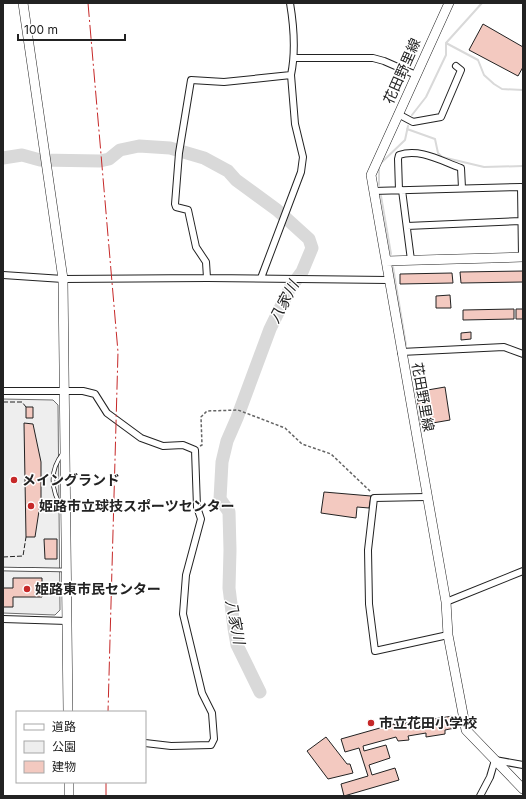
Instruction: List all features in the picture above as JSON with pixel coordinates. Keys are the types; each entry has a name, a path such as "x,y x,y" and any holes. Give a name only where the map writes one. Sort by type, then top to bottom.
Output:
{"street":[{"path":"23,3 63,279 68,711"},
{"path":"261,278 301,172 303,157 295,124 291,75 294,58 294,24 290,3"},
{"name":"花田野里線","path":"449,3 371,175 426,497 446,602 448,635 466,730 523,789"},
{"path":"294,58 373,58 384,61 416,75"},
{"path":"398,114 413,122 441,117 461,70 456,66"},
{"path":"207,278 206,262 196,247 191,216 188,210 176,207 175,204 179,153 190,80 224,82 291,75"},
{"path":"411,260 401,190 398,159 399,155 407,152 425,154 461,168 462,188"},
{"path":"373,190 522,187 521,221 523,257 386,261"},
{"path":"406,226 521,221"},
{"path":"3,275 63,279 261,278 388,280"},
{"path":"401,352 504,347 523,354"},
{"path":"3,392 83,391 95,394 107,413 141,438 163,446 182,445 195,450 197,507 201,519 186,575 184,614 202,693 212,713 214,739 211,745 171,746 146,743"},
{"path":"426,497 374,498 368,550 369,604 375,651 448,635"},
{"path":"446,602 523,571"},
{"path":"3,619 67,621"},
{"path":"480,796 490,777 495,760 523,765"},
{"path":"69,783 69,796"}],"lane":[{"path":"65,450 55,466 52,484 56,500 66,515"},
{"path":"3,569 67,570"}],"path":[{"path":"195,450 202,445 201,417 207,411 238,410 285,428 302,444 331,454 370,489 374,498"}],"green space":[{"name":"姫路市立球技スポーツセンター","path":"3,399 53,400 58,405 60,610 55,615 3,613"}],"building":[{"path":"483,24 523,47 523,67 518,76 469,50"},
{"path":"523,271 523,282 461,283 460,272"},
{"path":"452,273 453,283 400,284 400,274"},
{"path":"450,295 451,308 436,308 436,296"},
{"path":"514,309 514,319 463,320 463,310"},
{"path":"516,309 523,309 523,319 516,319"},
{"path":"471,332 471,339 461,340 461,333"},
{"path":"445,387 450,420 421,425 416,392"},
{"path":"26,407 33,407 33,418 26,418"},
{"path":"24,423 33,424 41,462 41,498 35,537 26,537"},
{"path":"324,492 371,496 369,508 357,507 356,518 321,513"},
{"path":"44,539 57,539 57,559 45,559"},
{"path":"13,578 42,578 42,597 13,597 13,607 3,607 3,588 13,588"},
{"path":"453,716 455,728 445,730 445,734 426,737 426,733 408,736 409,740 398,741 396,737 363,746 364,751 386,745 390,758 369,765 372,775 395,768 399,780 344,796 341,784 368,776 359,748 345,752 341,739 394,724"},
{"path":"326,737 347,764 350,764 353,773 328,779 307,751"}],"waterway":[{"path":"482,3 446,43 478,60 484,75 502,89 523,90"},
{"path":"412,115 426,97 446,55 446,44"},
{"path":"382,162 405,140 408,126"},
{"path":"407,129 435,139 438,153 442,157 484,167 523,166"},
{"name":"八家川","path":"3,158 22,155 40,160 100,161 109,159 120,150 139,146 170,148 204,158 228,171 236,180 277,210 309,239 312,248 302,272 290,288 270,329 227,441 222,462 220,499 229,512 229,588 234,628 237,645 260,692"},
{"path":"379,168 379,185"},
{"path":"381,196 391,254"},
{"path":"393,267 406,345"}],"fence":[{"path":"3,402 22,402 26,407"},
{"path":"3,557 23,556 26,537"}],"power":[{"path":"88,3 118,352 108,711"},
{"path":"106,783 106,796"}],"place":[{"name":"メイングランド","path":"14,480"},
{"name":"姫路市立球技スポーツセンター","path":"31,506"},
{"name":"姫路東市民センター","path":"27,589"},
{"name":"市立花田小学校","path":"371,723"}]}
